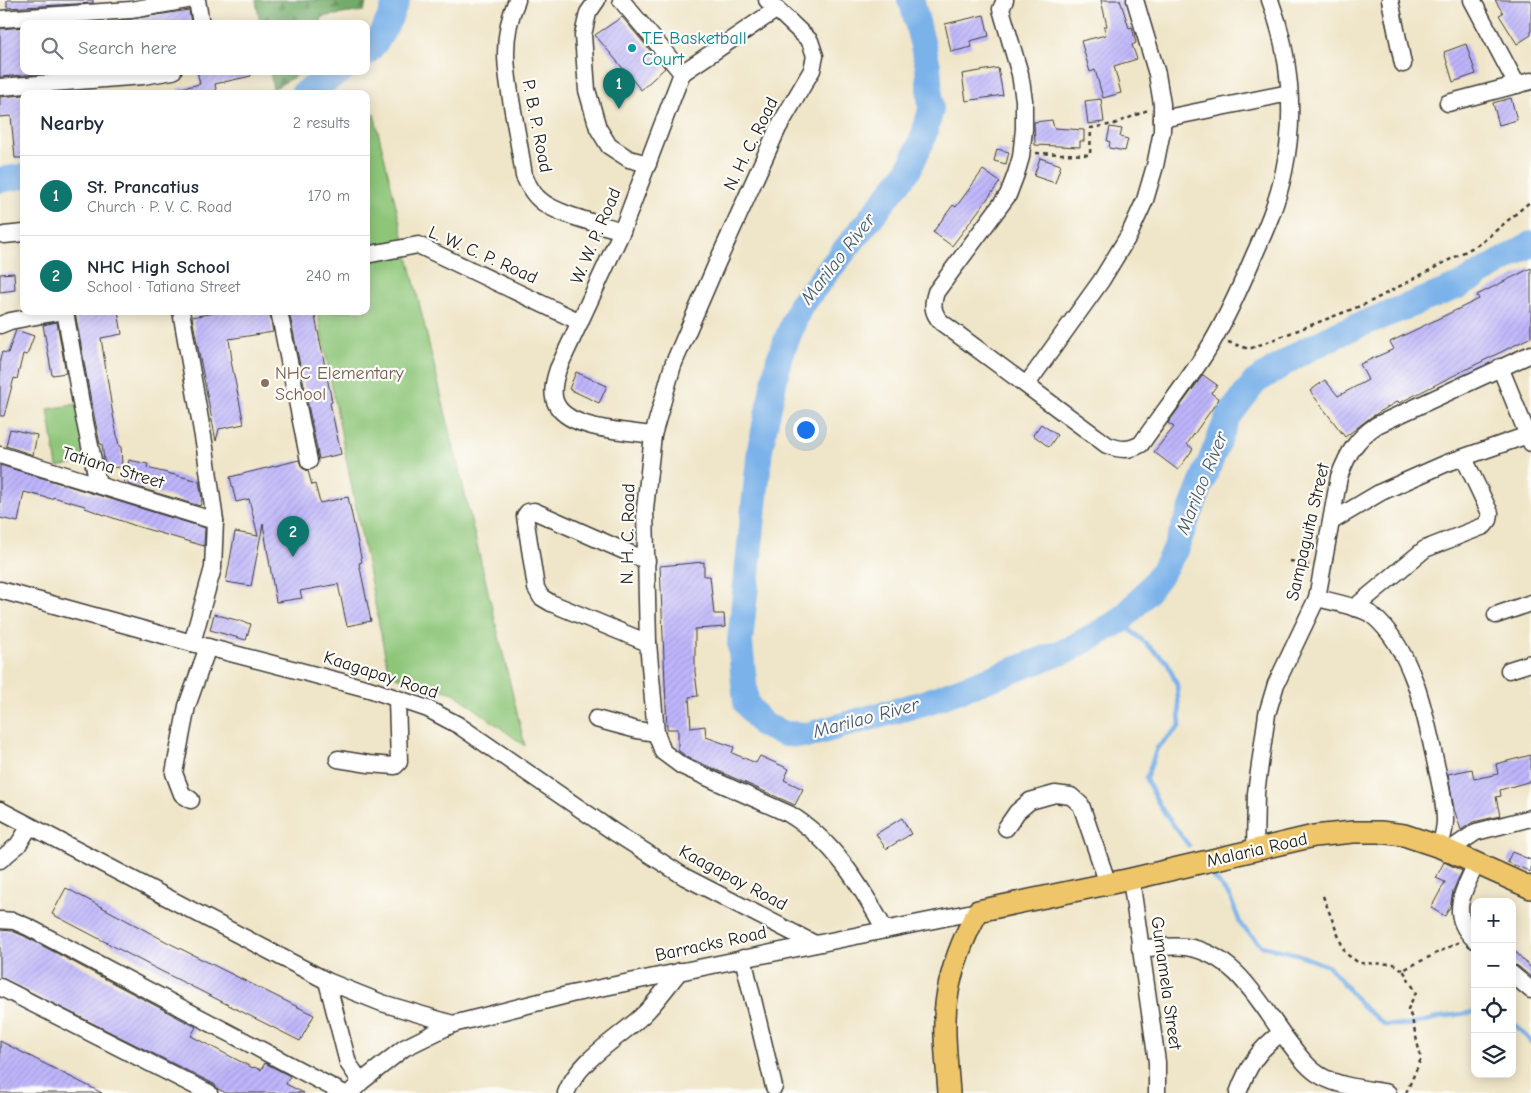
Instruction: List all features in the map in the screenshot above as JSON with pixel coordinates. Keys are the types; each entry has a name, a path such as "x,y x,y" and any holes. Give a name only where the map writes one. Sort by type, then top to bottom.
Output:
{"main road":[{"name":"Malaria Road","path":"978,911 1131,879 1314,836 1353,832 1380,832 1404,835 1444,849 1531,888"},
{"path":"949,1093 946,1029 947,998 963,938 978,911"}],"street":[{"path":"0,19 131,10 187,0"},
{"path":"196,0 201,20"},
{"name":"P. B. P. Road","path":"517,0 508,24 505,66 524,176 539,200 550,208 622,231"},
{"path":"597,0 588,13 583,36 587,90 598,128 609,146 629,158 648,164"},
{"path":"621,0 682,73 772,4"},
{"path":"1005,0 1002,9 1020,74 1024,100 1024,129 1021,157 1008,195 936,292 935,315 941,322 1107,445 1125,450 1141,444 1214,338 1230,311 1274,208 1284,172 1289,141 1289,93 1286,64 1276,16 1270,0"},
{"path":"1027,384 1101,281 1129,235 1145,200 1155,166 1162,131 1162,111 1157,74 1135,0"},
{"path":"1390,0 1403,64"},
{"path":"1448,103 1524,83 1472,0"},
{"name":"N. H. C. Road","path":"772,4 810,42 815,56 812,70 778,128 673,365 653,435 645,508 648,643 656,733 663,752 682,766 789,814 816,833 842,862 867,897 885,930"},
{"name":"W. W. P. Road","path":"653,435 587,425 564,414 557,406 553,394 554,381 622,231 682,73"},
{"path":"0,87 149,75"},
{"path":"1162,111 1289,93"},
{"path":"4,235 20,233"},
{"name":"L. W. C. P. Road","path":"370,254 418,245 580,322"},
{"path":"0,325 10,321 42,315"},
{"path":"65,315 98,484"},
{"path":"182,315 207,457 215,521 213,568 200,645 174,773 182,794 191,800"},
{"path":"280,315 309,461"},
{"name":"Sampaguita Street","path":"1255,851 1256,793 1267,714 1276,684 1318,598 1339,477 1345,461 1363,434 1377,425 1531,354"},
{"path":"1332,520 1381,492 1447,463 1530,441 1500,367"},
{"name":"Tatiana Street","path":"0,455 215,521"},
{"path":"1354,608 1425,549 1484,526 1489,520 1490,513 1464,458"},
{"path":"647,561 534,511 528,512 525,516 536,588 541,597 551,603 648,643"},
{"name":"Kaagapay Road","path":"0,590 369,689 428,709 458,725 614,832 685,876 815,944"},
{"path":"1318,598 1370,613 1386,629 1399,648 1413,676 1424,710 1440,782 1445,822 1444,849"},
{"path":"1496,615 1531,603"},
{"path":"1510,670 1531,663"},
{"path":"338,759 395,766 399,762 397,700"},
{"path":"596,719 656,733"},
{"path":"1006,828 1017,812 1030,801 1055,794 1071,796 1082,805 1108,884"},
{"path":"0,810 327,981 382,1003 453,1024"},
{"path":"1444,849 1476,832 1531,818"},
{"path":"0,860 18,845 30,826"},
{"path":"1471,936 1463,927 1459,917 1459,905 1476,864"},
{"name":"Gumamela Street","path":"1131,879 1157,1062 1157,1093"},
{"name":"Barracks Road","path":"356,1087 404,1048 453,1024 571,994 978,911"},
{"path":"0,920 14,921 28,927 343,1093"},
{"path":"1140,948 1185,947 1204,951 1222,961 1244,980 1303,1061 1321,1076 1339,1088 1388,1093"},
{"path":"743,958 774,1087"},
{"path":"566,1093 582,1067 643,1014 680,971"},
{"path":"1516,977 1531,990"},
{"path":"327,981 356,1087"},
{"path":"0,987 210,1093"},
{"path":"1238,1093 1255,1057 1281,1032"}],"path":[{"path":"1021,157 1034,153 1090,155 1091,128 1162,111"},
{"path":"1214,338 1249,349 1368,303 1481,243 1531,201"},
{"path":"1323,896 1345,953 1359,963 1394,964 1403,970 1416,992 1408,1009 1421,1060 1406,1093"},
{"path":"1403,970 1471,939"}],"green space":[{"path":"256,0 367,0 364,11 321,17 321,20 259,20"},
{"path":"271,75 297,75 273,89"},
{"path":"374,114 525,746 454,693 389,675 318,315 370,315 370,116"},
{"path":"78,404 88,462 57,467 48,409"}],"building":[{"path":"7,0 93,0 93,3 7,8"},
{"path":"1101,0 1120,0 1129,28 1132,27 1136,43 1132,45 1137,59 1114,66 1121,93 1103,98 1095,70 1090,72 1081,41 1106,35 1104,27 1107,26"},
{"path":"1495,0 1531,0 1531,35 1517,44 1499,15 1503,13"},
{"path":"189,10 190,20 124,20"},
{"path":"984,15 989,36 970,41 972,47 951,52 945,24"},
{"name":"T.E Basketball Court","path":"622,17 665,68 641,90 595,35"},
{"path":"20,27 20,75 24,75 0,77 0,29"},
{"path":"1466,44 1476,74 1453,82 1444,52"},
{"path":"998,68 1003,95 966,101 962,74"},
{"path":"198,75 251,76 215,84 216,90 177,90 200,84"},
{"path":"20,95 20,158 15,158 11,116 0,117 0,97"},
{"path":"1511,98 1517,120 1499,125 1493,103"},
{"path":"1101,99 1104,122 1088,124 1085,101"},
{"path":"1052,120 1054,128 1084,130 1084,141 1080,141 1080,147 1035,145 1034,122"},
{"path":"1110,127 1122,129 1120,137 1128,139 1125,151 1109,148 1110,142 1107,141"},
{"path":"997,149 1009,152 1006,164 994,161"},
{"path":"1040,158 1061,165 1055,183 1034,176"},
{"path":"983,170 1000,182 952,246 933,232 953,205 956,207"},
{"path":"1531,268 1531,337 1399,403 1398,401 1371,417 1345,437 1310,391 1325,380 1338,396 1368,380 1360,364 1394,349 1390,342 1479,299 1477,295"},
{"path":"14,273 15,290 0,292 0,274"},
{"path":"76,315 119,315 122,334 101,338 112,409 119,446 121,446 122,467 105,468 102,444 100,444"},
{"path":"203,315 270,315 273,332 229,339 231,361 244,424 219,429 216,441 192,317"},
{"path":"290,315 315,315 341,454 319,459"},
{"path":"57,322 66,373 52,375 43,325"},
{"path":"16,330 34,336 27,355 23,354 17,379 14,378 4,416 0,416 0,359 2,352 8,353"},
{"path":"576,372 607,386 599,403 569,389"},
{"path":"1203,375 1217,385 1211,393 1219,399 1187,444 1193,449 1178,470 1154,452 1174,427 1168,423"},
{"path":"1041,424 1057,435 1049,447 1033,435"},
{"path":"10,429 37,435 33,455 6,446"},
{"path":"129,460 148,464 147,468 199,481 202,499 200,506 124,483"},
{"path":"299,460 302,468 308,471 312,485 315,484 320,503 348,497 362,562 359,563 371,621 347,626 338,584 300,591 302,598 276,602 263,524 251,586 226,582 235,532 258,536 249,499 236,502 230,477"},
{"path":"0,465 205,528 204,546 136,526 85,508 85,506 53,497 52,499 24,492 18,522 0,518"},
{"path":"704,562 704,576 710,576 714,614 724,614 725,627 695,629 695,672 698,696 689,697 691,728 705,726 706,737 734,747 732,753 756,763 760,756 789,769 784,780 803,789 795,805 687,757 678,750 678,729 667,729 660,566"},
{"path":"214,614 251,624 246,640 210,630"},
{"path":"1531,755 1531,781 1500,790 1501,796 1496,797 1500,816 1473,822 1461,830 1454,809 1448,774 1472,769 1474,779 1498,774 1496,764"},
{"path":"902,818 911,834 886,849 876,834"},
{"path":"1512,852 1531,860 1531,872 1507,862"},
{"path":"1444,862 1462,871 1445,916 1431,908 1445,882 1436,878"},
{"path":"66,888 169,943 314,1015 300,1041 52,914"},
{"path":"0,930 12,931 24,936 196,1027 191,1036 253,1068 261,1070 265,1063 290,1076 286,1084 304,1093 226,1093 218,1089 214,1084 0,977"},
{"path":"1516,952 1531,968 1531,977 1516,965"},
{"path":"0,1041 102,1093 0,1093"}],"waterway":[{"name":"Marilao River","path":"370,48 384,28 397,0"},
{"name":"Marilao River","path":"910,0 928,66 931,110 922,141 908,171 800,306 779,359 760,449 740,642 746,703 763,725 785,734 808,735 927,702 1068,650 1120,621 1144,596 1162,572 1175,550 1228,417 1255,382 1302,352 1347,330 1461,285 1531,244"},
{"name":"Marilao River","path":"310,90 334,75"},
{"name":"Marilao River","path":"0,180 20,177"},
{"path":"1120,621 1167,662 1177,685 1180,726 1157,748 1146,779 1161,808 1189,846"},
{"path":"1208,870 1230,897 1241,925 1262,946 1297,954 1330,967 1362,1006 1385,1025 1410,1025 1441,1017 1471,1013"},
{"path":"1516,1025 1531,1042"}],"place":[{"name":"T.E Basketball Court","path":"632,48"},
{"name":"St. Prancatius","path":"619,109"},
{"name":"NHC Elementary School","path":"265,383"},
{"name":"NHC High School","path":"293,557"}]}
